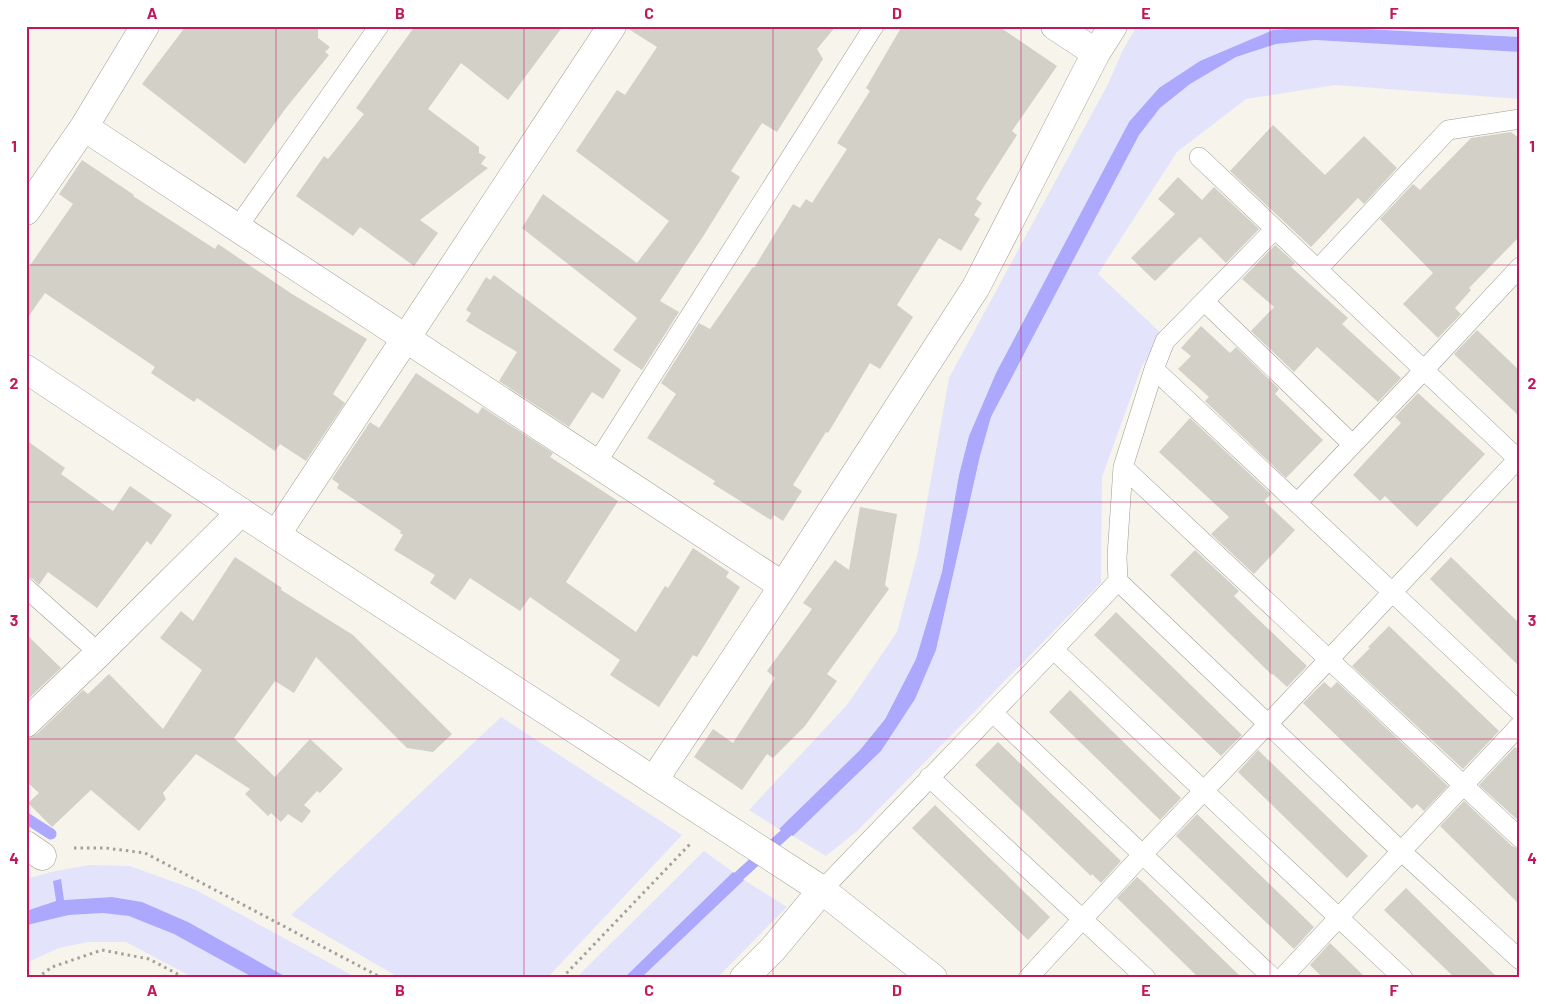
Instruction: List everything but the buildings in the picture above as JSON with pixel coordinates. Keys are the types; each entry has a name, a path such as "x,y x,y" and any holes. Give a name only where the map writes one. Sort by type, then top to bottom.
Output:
{"street":[{"path":"276,535 612,26"},
{"path":"1056,26 1096,53"},
{"path":"654,780 783,586 976,286 1096,53 1113,26"},
{"path":"26,211 84,127 138,29"},
{"path":"84,127 783,586"},
{"path":"26,369 276,535 822,890 933,978"},
{"path":"26,723 99,654 241,512"},
{"path":"744,978 773,949 822,890"}],"lane":[{"path":"237,228 379,26"},
{"path":"596,464 874,26"},
{"path":"1318,269 1448,130 1520,120"},
{"path":"1028,978 1082,918 1518,459 1199,157"},
{"path":"1276,229 1165,341 1154,369 1123,467 1117,557 1118,581 1401,851 1520,960"},
{"path":"1297,504 1520,267"},
{"path":"1204,300 1352,444"},
{"path":"1154,369 1520,712"},
{"path":"1123,467 1520,838"},
{"path":"822,890 1054,650 1118,581"},
{"path":"26,588 99,654"},
{"path":"1054,650 1403,978"},
{"path":"993,713 1273,978"},
{"path":"1282,978 1520,725"},
{"path":"930,777 1146,978"}],"path":[{"path":"562,978 715,819"},
{"path":"34,851 78,846 145,853 382,978"},
{"path":"37,978 52,967 102,950 149,959 185,978"}],"shaded area":[{"path":"1137,26 1520,26 1520,37 1326,27 1273,30 1129,122 996,373 969,436 959,475 942,572 916,659 885,718 860,750 779,829 749,810 847,705 897,632 918,552 949,378 1108,84 1123,50"},
{"path":"1326,27 1520,37 1520,52 1315,40 1276,44 1236,57 1190,84 1160,108 1139,135 991,417 980,456 936,650 915,699 881,751 793,836 779,829 860,750 885,719 916,659 942,572 959,475 969,436 996,373 1129,122 1159,88 1200,61 1273,30"},
{"path":"1315,40 1520,52 1520,99 1335,85 1246,99 1177,152 1098,274 1163,335 1142,366 1102,477 1101,583 857,831 826,856 793,836 881,751 936,650 980,456 991,417 1139,135 1160,108 1190,84 1236,57 1276,44"},
{"path":"501,717 682,835 547,978 400,978 291,915"},
{"path":"704,851 733,872 624,978 576,978"},
{"path":"89,865 130,866 196,890 357,978 288,978 188,922 142,902 112,897 64,900 53,881 56,901 26,911 26,879"},
{"path":"733,872 744,880 641,978 624,978"},
{"path":"61,879 64,900 112,897 142,902 188,922 288,978 254,978 174,934 129,916 103,913 69,915 31,924 26,927 26,911 56,901 53,881"},
{"path":"744,880 787,907 717,978 641,978"},
{"path":"103,913 130,916 161,927 254,978 194,978 126,942 88,942 59,948 26,963 26,927 31,924 69,915"}],"waterway":[{"path":"26,818 51,834"},
{"path":"728,886 798,822"}]}
